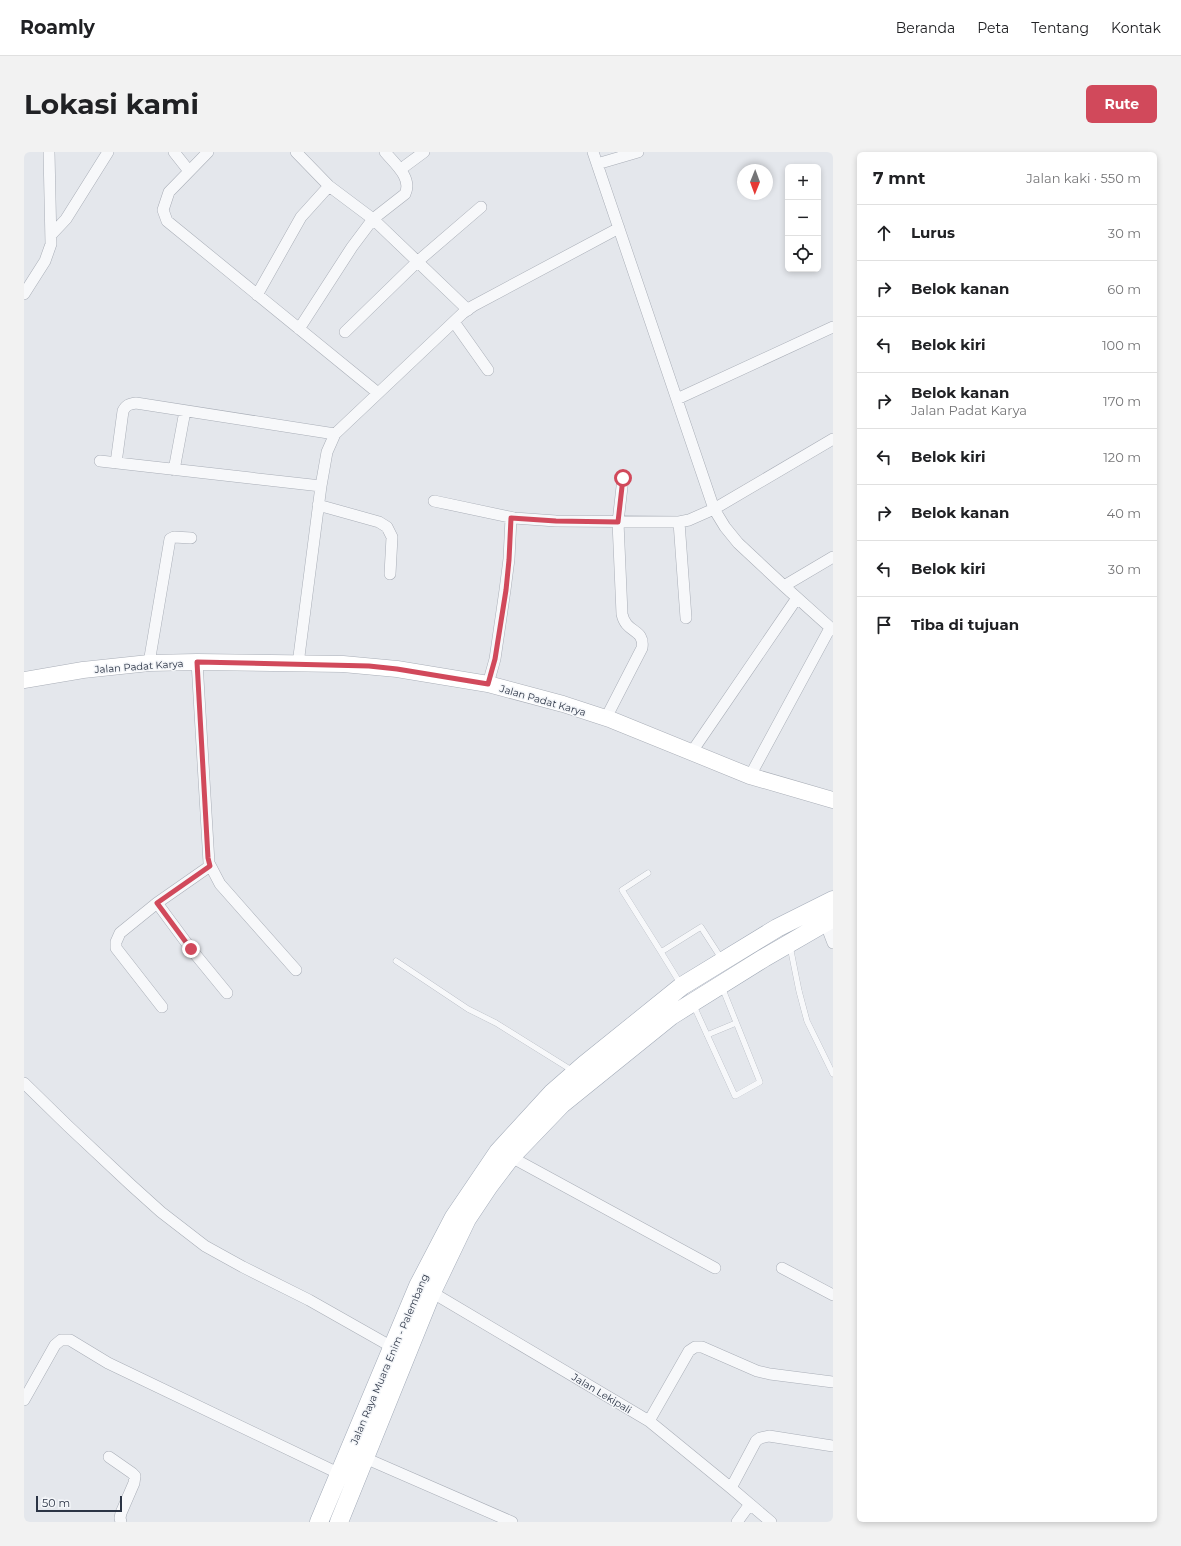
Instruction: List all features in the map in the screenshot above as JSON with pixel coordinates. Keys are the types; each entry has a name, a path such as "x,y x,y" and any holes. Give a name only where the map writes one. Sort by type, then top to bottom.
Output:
{"main road":[{"name":"Jalan Raya Muara Enim - Palembang","path":"339,1522 364,1458 425,1289 454,1217 498,1152 552,1093 575,1072 687,995 723,961 777,928 833,900"},
{"name":"Jalan Raya Muara Enim - Palembang","path":"319,1522 392,1347 466,1219 511,1157 562,1104 671,1016 687,995 721,985 829,920"}],"street":[{"path":"24,294 45,261 51,244 49,152"},
{"path":"51,235 66,219 108,152"},
{"path":"174,152 189,171"},
{"path":"208,152 169,192 163,210 167,221 378,393"},
{"path":"296,152 330,186 373,219 468,310"},
{"path":"299,329 352,247 373,219 405,194 407,184 401,170 385,152"},
{"path":"401,170 424,152"},
{"path":"593,152 714,509 735,538 784,586 832,629 750,776"},
{"path":"597,164 638,152"},
{"path":"258,295 301,217 330,186"},
{"path":"345,332 417,262 481,207"},
{"path":"298,664 321,486 327,452 335,434 468,310 619,228"},
{"path":"454,322 488,370"},
{"path":"677,399 833,327"},
{"path":"116,463 123,411 129,404 136,403 335,434"},
{"path":"174,470 185,411"},
{"path":"434,501 511,518 556,521 679,522 689,520 714,509 833,439"},
{"path":"100,461 321,486"},
{"path":"606,718 642,648 643,641 640,635 626,625 624,621 618,522 623,478"},
{"path":"318,505 379,522 387,527 392,536 390,574"},
{"path":"488,684 495,659 506,590 511,518"},
{"path":"679,522 686,618"},
{"path":"149,663 170,539 174,537 191,538"},
{"path":"784,586 833,558"},
{"path":"691,753 797,598"},
{"path":"197,662 208,858 210,866 220,884 296,970"},
{"name":"Jalan Padat Karya","path":"24,680 83,670 149,663 197,662 298,664 369,666 397,669 488,684 563,704 606,718 750,776 833,800"},
{"path":"162,1007 116,948 116,942 120,933 157,903 210,866"},
{"path":"157,903 191,949 228,993"},
{"path":"829,920 833,943"},
{"path":"24,1083 161,1212 205,1246 243,1268 309,1300 392,1347"},
{"path":"511,1157 715,1268"},
{"path":"782,1268 833,1295"},
{"name":"Jalan Lekipali","path":"425,1289 649,1421 771,1522"},
{"path":"24,1400 55,1345 61,1340 70,1340 108,1363 340,1474"},
{"path":"649,1421 689,1351 695,1347 702,1347 757,1371 833,1382"},
{"path":"731,1488 756,1441 760,1438 768,1436 833,1446"},
{"path":"109,1457 135,1476 121,1513 121,1522"},
{"path":"364,1458 512,1522"},
{"path":"737,1522 750,1504"}],"lane":[{"path":"648,873 622,890 687,995 735,1096 760,1082 721,985"},
{"path":"661,952 701,927 723,961"},
{"path":"790,943 799,991 807,1021 833,1074"},
{"path":"396,962 468,1009 496,1023 575,1072"},
{"path":"707,1036 736,1023"}],"route":[{"path":"191,949 157,903 210,866 208,858 197,662 343,664 397,669 488,684 495,659 506,590 511,518 556,521 618,522 623,478"}]}
